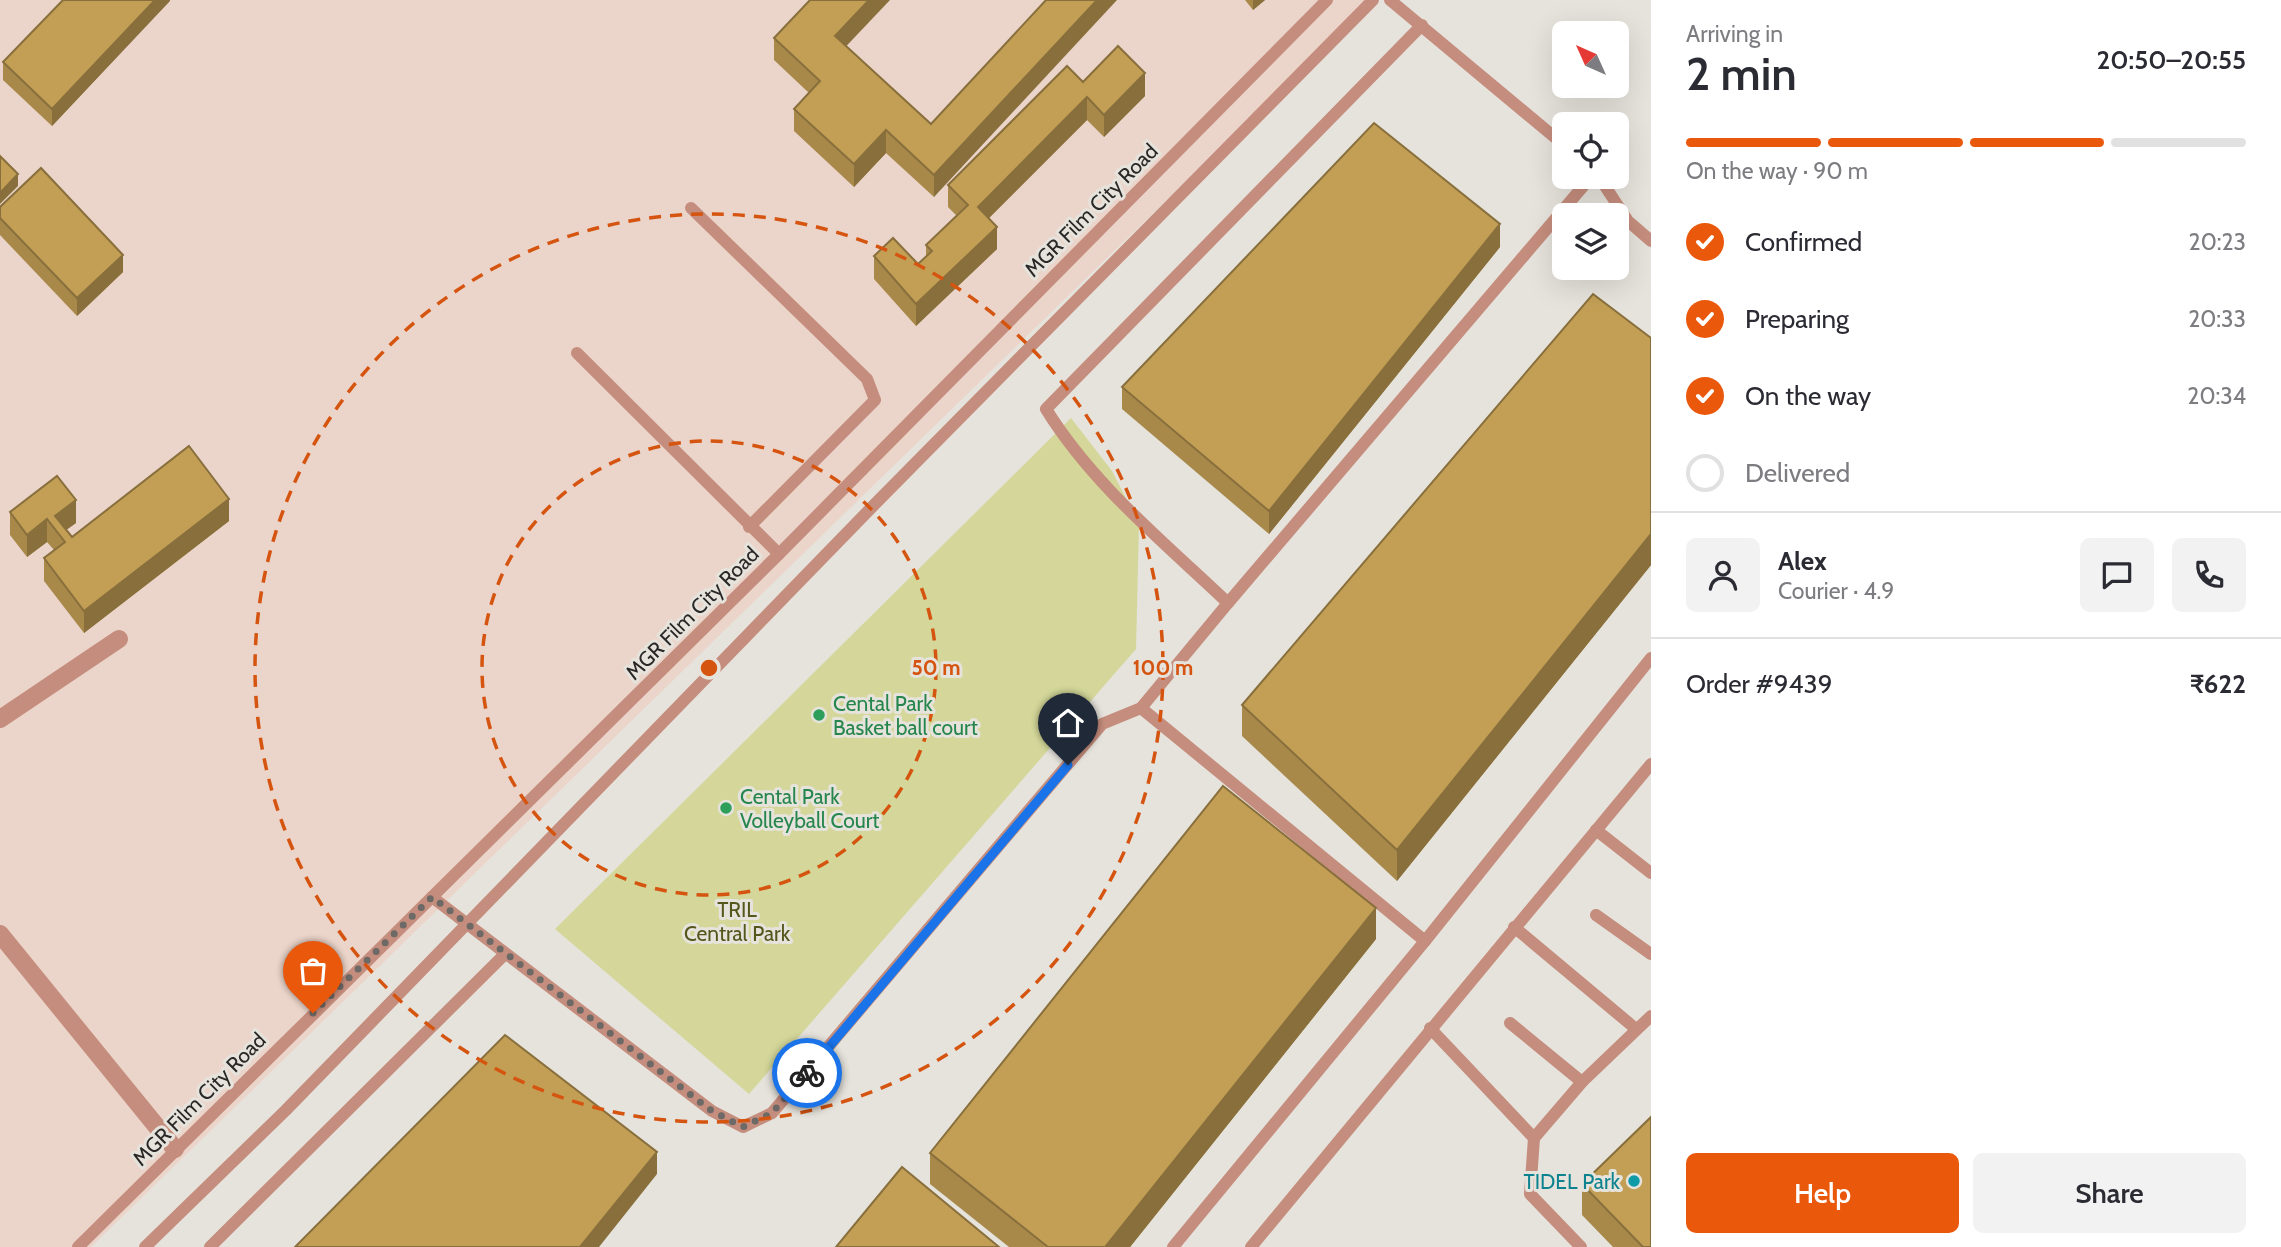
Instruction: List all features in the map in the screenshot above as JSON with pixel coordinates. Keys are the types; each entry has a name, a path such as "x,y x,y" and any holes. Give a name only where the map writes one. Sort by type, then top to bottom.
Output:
{"street":[{"path":"0,719 119,639"},
{"path":"0,934 175,1149"}],"lane":[{"name":"MGR Film City Road","path":"78,1247 779,554 1327,0"},
{"path":"145,1247 286,1110 1094,279 1373,0"},
{"path":"1390,0 1552,135"},
{"path":"1228,603 1097,478 1065,440 1046,409 1422,24"},
{"path":"432,897 712,1111 743,1127 772,1113 1102,724 1141,708 1581,189"},
{"path":"1607,189 1628,221 1651,241"},
{"path":"691,208 867,379 875,400 749,527"},
{"path":"577,353 779,554"},
{"path":"1173,1247 1425,941 1651,658"},
{"path":"1141,708 1425,941"},
{"path":"1251,1247 1651,764"},
{"path":"1596,830 1651,873"},
{"path":"1596,915 1651,954"},
{"path":"1514,928 1636,1029"},
{"path":"210,1247 505,954"},
{"path":"1581,1247 1530,1194 1534,1138 1582,1082 1651,1016"},
{"path":"1510,1023 1582,1082"},
{"path":"1430,1028 1534,1138"}],"shaded area":[{"path":"0,0 1372,0 91,1247 0,1247"}],"green space":[{"name":"TRIL Central Park","path":"1071,418 1112,471 1139,524 1136,649 749,1094 555,929"}],"building":[{"path":"63,0 155,0 52,109 3,62"},
{"path":"810,0 869,0 835,36 931,124 1046,0 1097,0 934,175 886,130 854,164 794,109 820,81 774,38"},
{"path":"1118,46 1145,73 1104,115 1087,97 978,207 997,227 916,304 874,256 893,238 918,264 932,251 926,245 968,205 948,185 1067,66 1083,82"},
{"path":"1374,123 1500,224 1269,511 1122,387"},
{"path":"0,156 18,174 0,193"},
{"path":"41,168 123,255 77,298 0,218 0,207"},
{"path":"1593,294 1651,338 1651,534 1397,850 1242,705"},
{"path":"189,446 229,499 84,611 44,558 65,542 47,519 27,535 10,512 57,476 76,500 55,516 72,537"},
{"path":"1223,786 1376,908 1105,1247 1048,1247 930,1153"},
{"path":"505,1035 657,1152 580,1247 295,1247"},
{"path":"1651,1117 1651,1247 1643,1247 1582,1184"},
{"path":"902,1167 999,1247 836,1247"}],"way so far":[{"path":"313,1013 432,897 712,1111 743,1127 772,1113 807,1073"}],"place":[{"name":"Cental Park Basket ball court","path":"819,715"},
{"name":"Cental Park Volleyball Court","path":"726,808"},
{"name":"TIDEL Park","path":"1634,1181"}],"route":[{"path":"807,1073 1068,765"}]}
